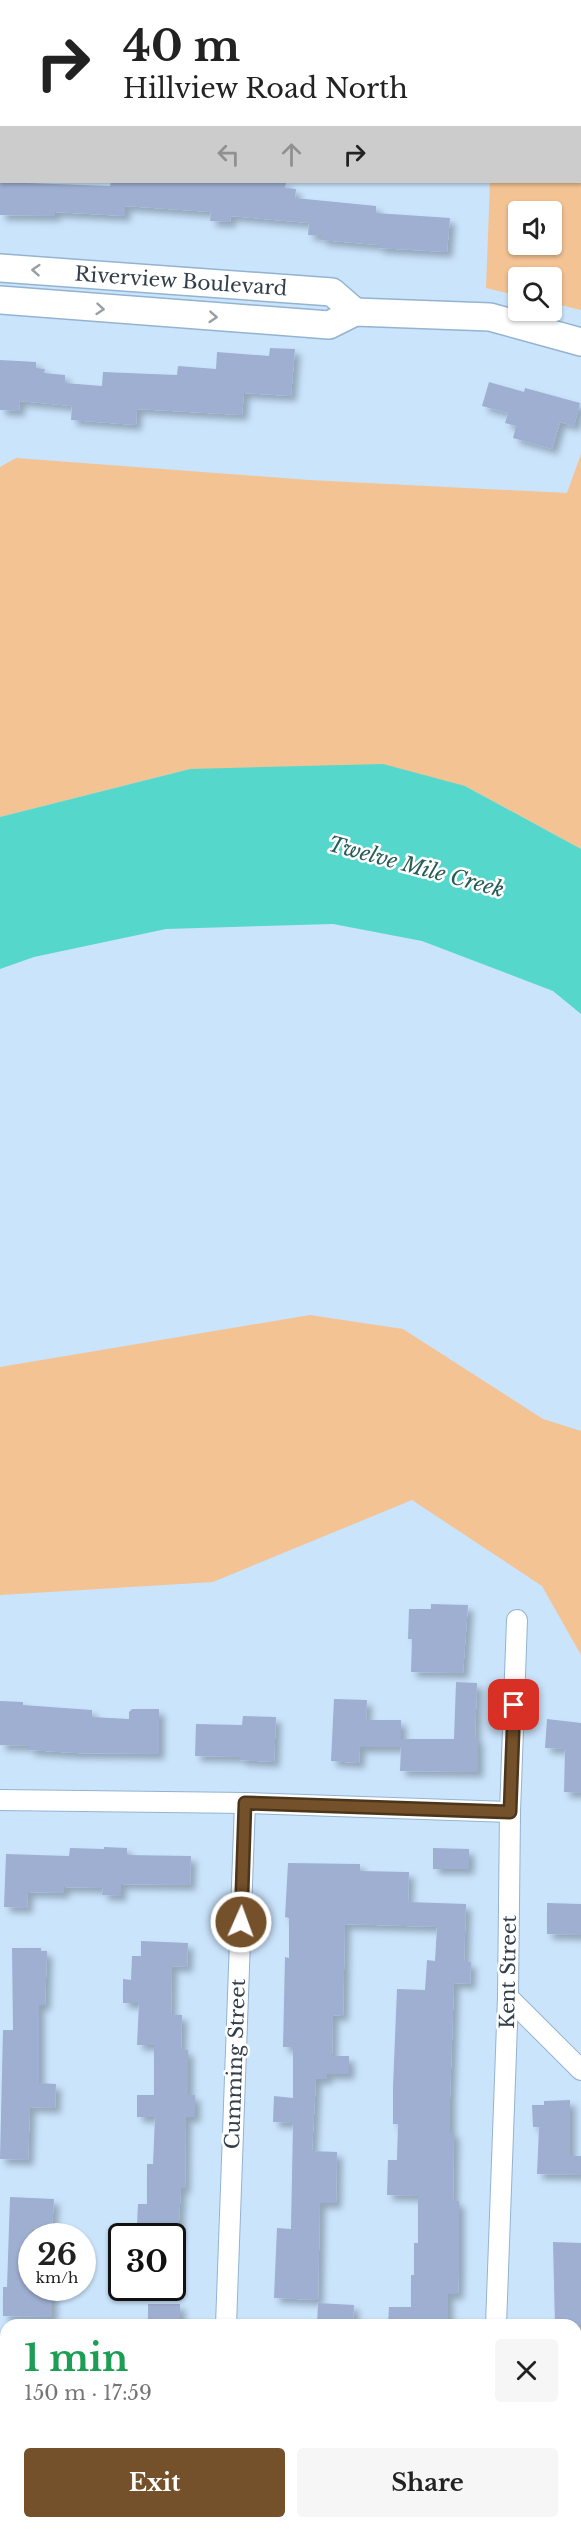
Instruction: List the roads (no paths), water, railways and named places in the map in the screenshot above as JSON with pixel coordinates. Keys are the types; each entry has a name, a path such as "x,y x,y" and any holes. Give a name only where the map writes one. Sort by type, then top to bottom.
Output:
{"street":[{"name":"Riverview Boulevard","path":"0,268 332,292 355,312"},
{"path":"154,313 157,279"},
{"name":"Riverview Boulevard","path":"0,300 329,325 355,312 490,317 581,342"},
{"name":"Kent Street","path":"496,2319 508,1997 510,1812 517,1620"},
{"path":"0,1800 245,1803 510,1812"},
{"name":"Cumming Street","path":"226,2319 245,1803"},
{"path":"508,1997 581,2070"}],"water":[{"name":"Twelve Mile Creek","path":"383,764 465,786 581,849 581,1014 553,991 422,941 333,924 166,929 34,957 0,969 0,817 190,769"}]}
